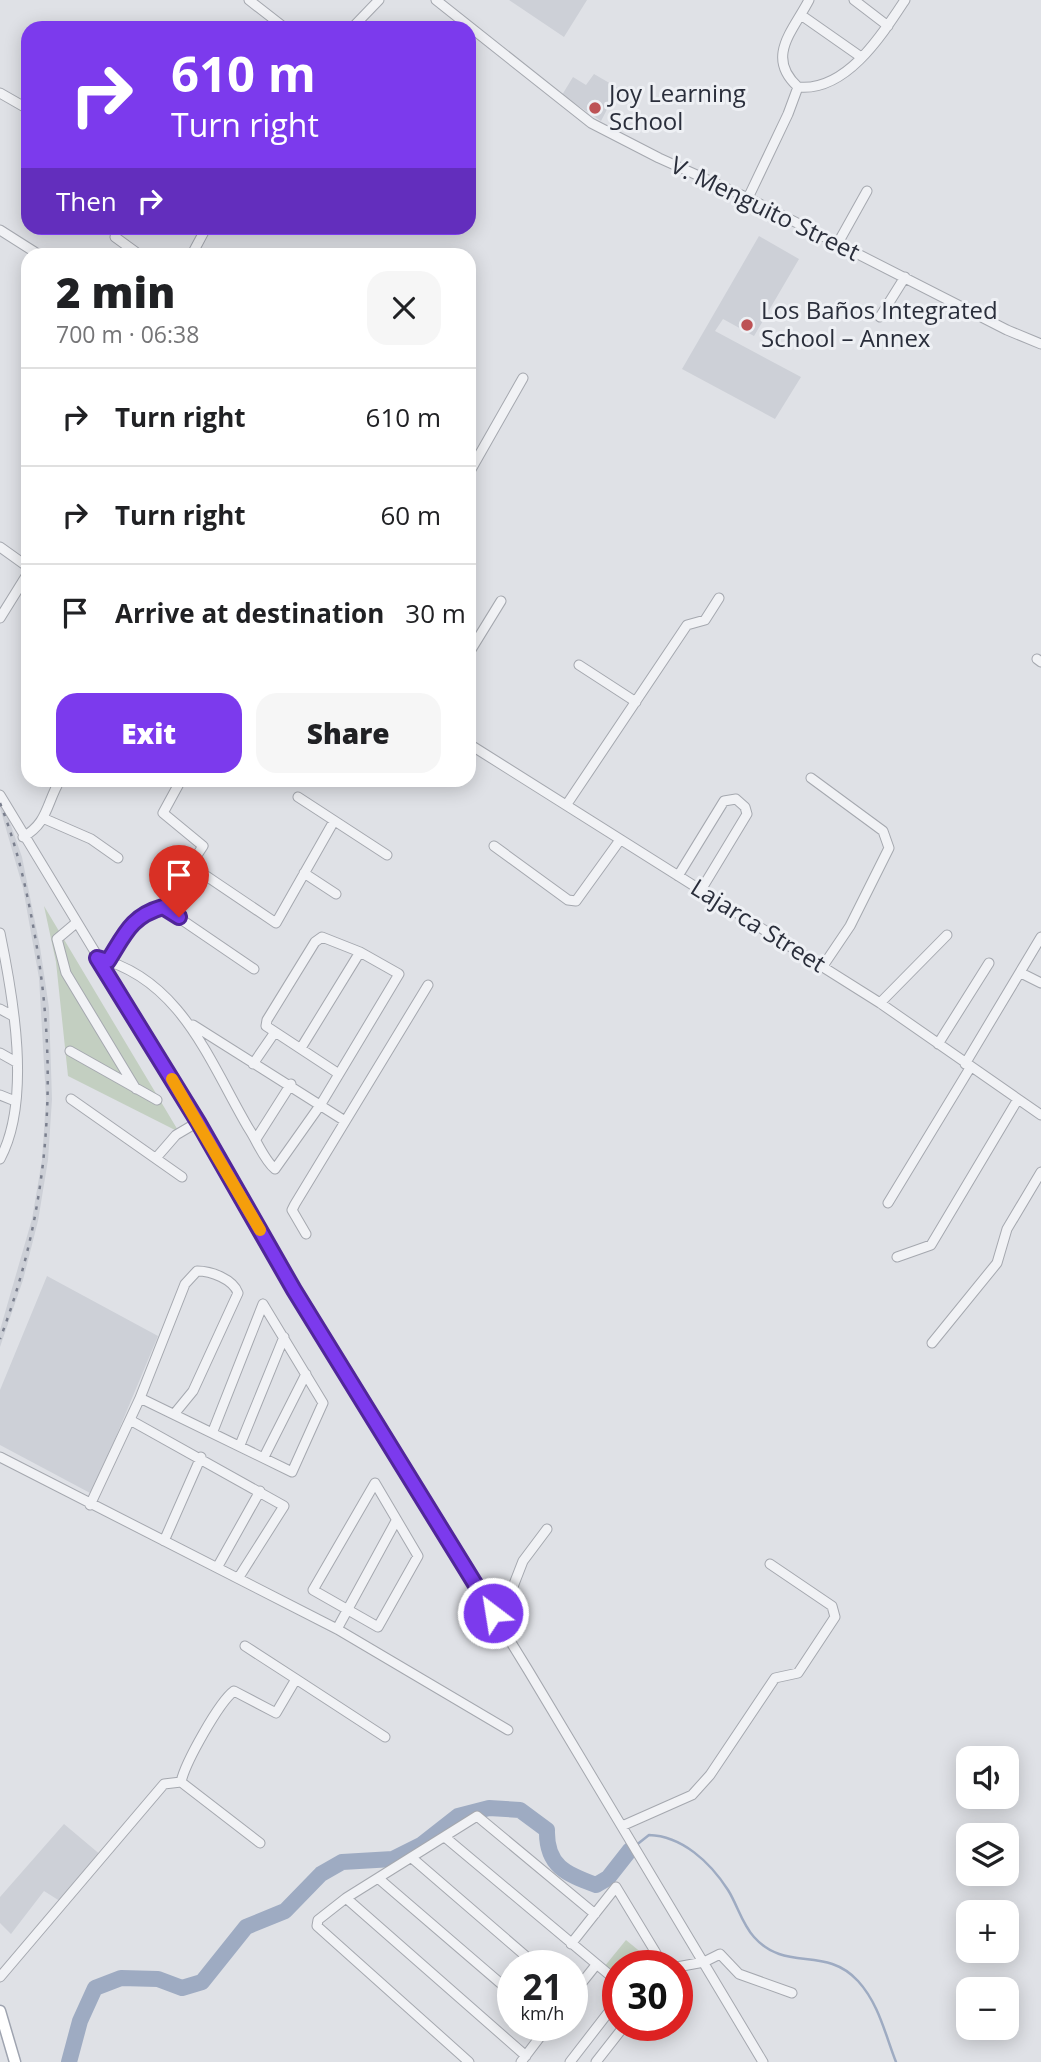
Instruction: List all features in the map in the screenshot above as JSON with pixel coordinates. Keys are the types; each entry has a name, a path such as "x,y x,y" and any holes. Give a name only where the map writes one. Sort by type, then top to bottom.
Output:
{"main road":[{"path":"0,2011 15,2062"}],"street":[{"path":"249,0 276,21"},
{"path":"359,21 379,0"},
{"name":"V. Menguito Street","path":"436,0 462,21"},
{"path":"797,87 784,73 781,58 789,35 809,0"},
{"path":"854,0 888,26"},
{"path":"797,87 824,84 861,57 888,26 905,0"},
{"path":"801,15 861,57"},
{"name":"V. Menguito Street","path":"476,32 591,123 659,158 748,198 996,325 1041,344"},
{"path":"748,198 788,114 797,87"},
{"path":"0,93 21,105"},
{"path":"838,243 867,191"},
{"path":"0,230 28,248"},
{"path":"115,237 130,248"},
{"path":"880,317 905,277"},
{"path":"476,461 523,378"},
{"path":"0,547 21,562"},
{"path":"0,618 21,584"},
{"path":"567,804 687,625 705,620 719,598"},
{"path":"476,641 500,600"},
{"path":"579,665 636,702"},
{"name":"Lajarca Street","path":"476,748 880,1003 1041,1115"},
{"path":"811,778 883,831 889,848 863,903 822,966"},
{"path":"23,837 38,829 45,819 49,800 56,787"},
{"path":"108,961 136,918 163,907 203,846 163,813 177,787"},
{"path":"0,795 198,1122 294,1290 493,1613 763,2062"},
{"path":"298,797 387,855"},
{"path":"678,876 724,801 736,799 745,807 747,814 701,890"},
{"path":"45,819 90,839 118,858"},
{"path":"190,865 276,923 334,821"},
{"path":"494,846 568,900 576,901 620,840"},
{"path":"304,873 335,894"},
{"path":"163,907 254,969"},
{"path":"76,923 57,939 66,973 136,1089"},
{"path":"0,933 13,1016 16,1062 15,1101 7,1145 0,1159"},
{"path":"880,1003 947,935"},
{"path":"97,958 108,961 166,995 191,1024 275,1169 321,1104 339,1074 399,974 360,952 329,938 322,937 315,942 267,1020 267,1026 339,1074"},
{"path":"888,1203 1041,937"},
{"path":"301,1048 360,952"},
{"path":"938,1044 989,963"},
{"path":"1021,973 1041,983"},
{"path":"306,1234 292,1210 428,985"},
{"path":"0,1009 13,1016"},
{"path":"191,1024 253,1064 291,1084 345,1121"},
{"path":"253,1064 275,1032"},
{"path":"70,1051 156,1100"},
{"path":"0,1053 16,1062"},
{"path":"256,1139 291,1084"},
{"path":"0,1095 15,1101"},
{"path":"897,1258 931,1245 1018,1099"},
{"path":"71,1100 181,1177"},
{"path":"156,1158 176,1135 198,1122"},
{"path":"932,1343 997,1263 1007,1229 1041,1172"},
{"path":"90,1505 140,1398 186,1284 197,1271 218,1275 236,1287 238,1293 193,1391 175,1413"},
{"path":"140,1398 213,1431 292,1472 323,1404 263,1304 213,1431"},
{"path":"240,1445 284,1337"},
{"path":"264,1457 306,1374"},
{"path":"130,1420 201,1457 284,1506 239,1577"},
{"path":"0,1457 337,1629 508,1730"},
{"path":"164,1541 201,1457"},
{"path":"375,1483 396,1521 418,1556 378,1627 313,1590 375,1483"},
{"path":"218,1566 260,1491"},
{"path":"337,1629 396,1521"},
{"path":"493,1613 507,1602 523,1561 547,1529"},
{"path":"623,1827 692,1796 710,1775 775,1678 798,1672 835,1617 832,1606 770,1564"},
{"path":"245,1646 385,1737"},
{"path":"181,1782 184,1770 230,1694 240,1693 276,1713 296,1679"},
{"path":"0,1977 164,1784 181,1782 260,1843"},
{"path":"469,2062 317,1926 318,1920 346,1898 446,1838 477,1816 595,1914"},
{"path":"446,1838 602,1970"},
{"path":"412,1858 519,1950"},
{"path":"379,1878 497,1980"},
{"path":"571,1944 615,1887 654,1950"},
{"path":"346,1898 524,2059 537,2041"},
{"path":"693,1964 720,1954 739,1974 792,1993"},
{"path":"588,1975 596,1965"},
{"path":"569,2062 602,2020"},
{"path":"596,2062 612,2041"}],"shaded area":[{"path":"509,0 587,0 564,37"},
{"name":"Joy Learning School","path":"594,74 618,88 601,121 562,95 573,77 586,85"},
{"name":"Los Baños Integrated School – Annex","path":"759,236 799,259 754,336 723,319 715,331 801,377 775,419 682,369"},
{"path":"0,794 22,857 40,947 49,1008 52,1099 48,1160 38,1221 23,1280 0,1347 0,1330 32,1219 42,1160 46,1099 39,978 23,888 0,808"},
{"path":"47,1276 158,1336 92,1494 0,1445 0,1390"},
{"path":"64,1824 102,1856 63,1903 44,1891 11,1934 0,1923 0,1897"}],"green space":[{"path":"44,906 179,1132 68,1076 56,962"},
{"path":"626,1940 638,1950 618,1950"}],"waterway":[{"path":"69,2062 80,2021 95,1988 121,1978 158,1979 182,1988 202,1982 246,1927 285,1911 321,1874 342,1862 393,1859 421,1845 458,1816 489,1808 520,1810 547,1830 550,1852 560,1867 596,1885 608,1878 630,1850"},
{"path":"630,1850 649,1835 684,1845 704,1861 721,1880 750,1932 766,1948 779,1954 832,1964 845,1970 858,1981 871,1999 896,2062"}],"railway":[{"path":"0,803 21,869 35,936 47,1038 48,1089 45,1140 30,1240 0,1339"}],"slow traffic":[{"path":"172,1079 260,1230"}],"place":[{"name":"Joy Learning School","path":"595,108"},
{"name":"Los Baños Integrated School – Annex","path":"747,325"}],"route":[{"path":"179,917 163,907 144,912 122,937 108,961 97,958 198,1122 294,1290 493,1613"}]}
